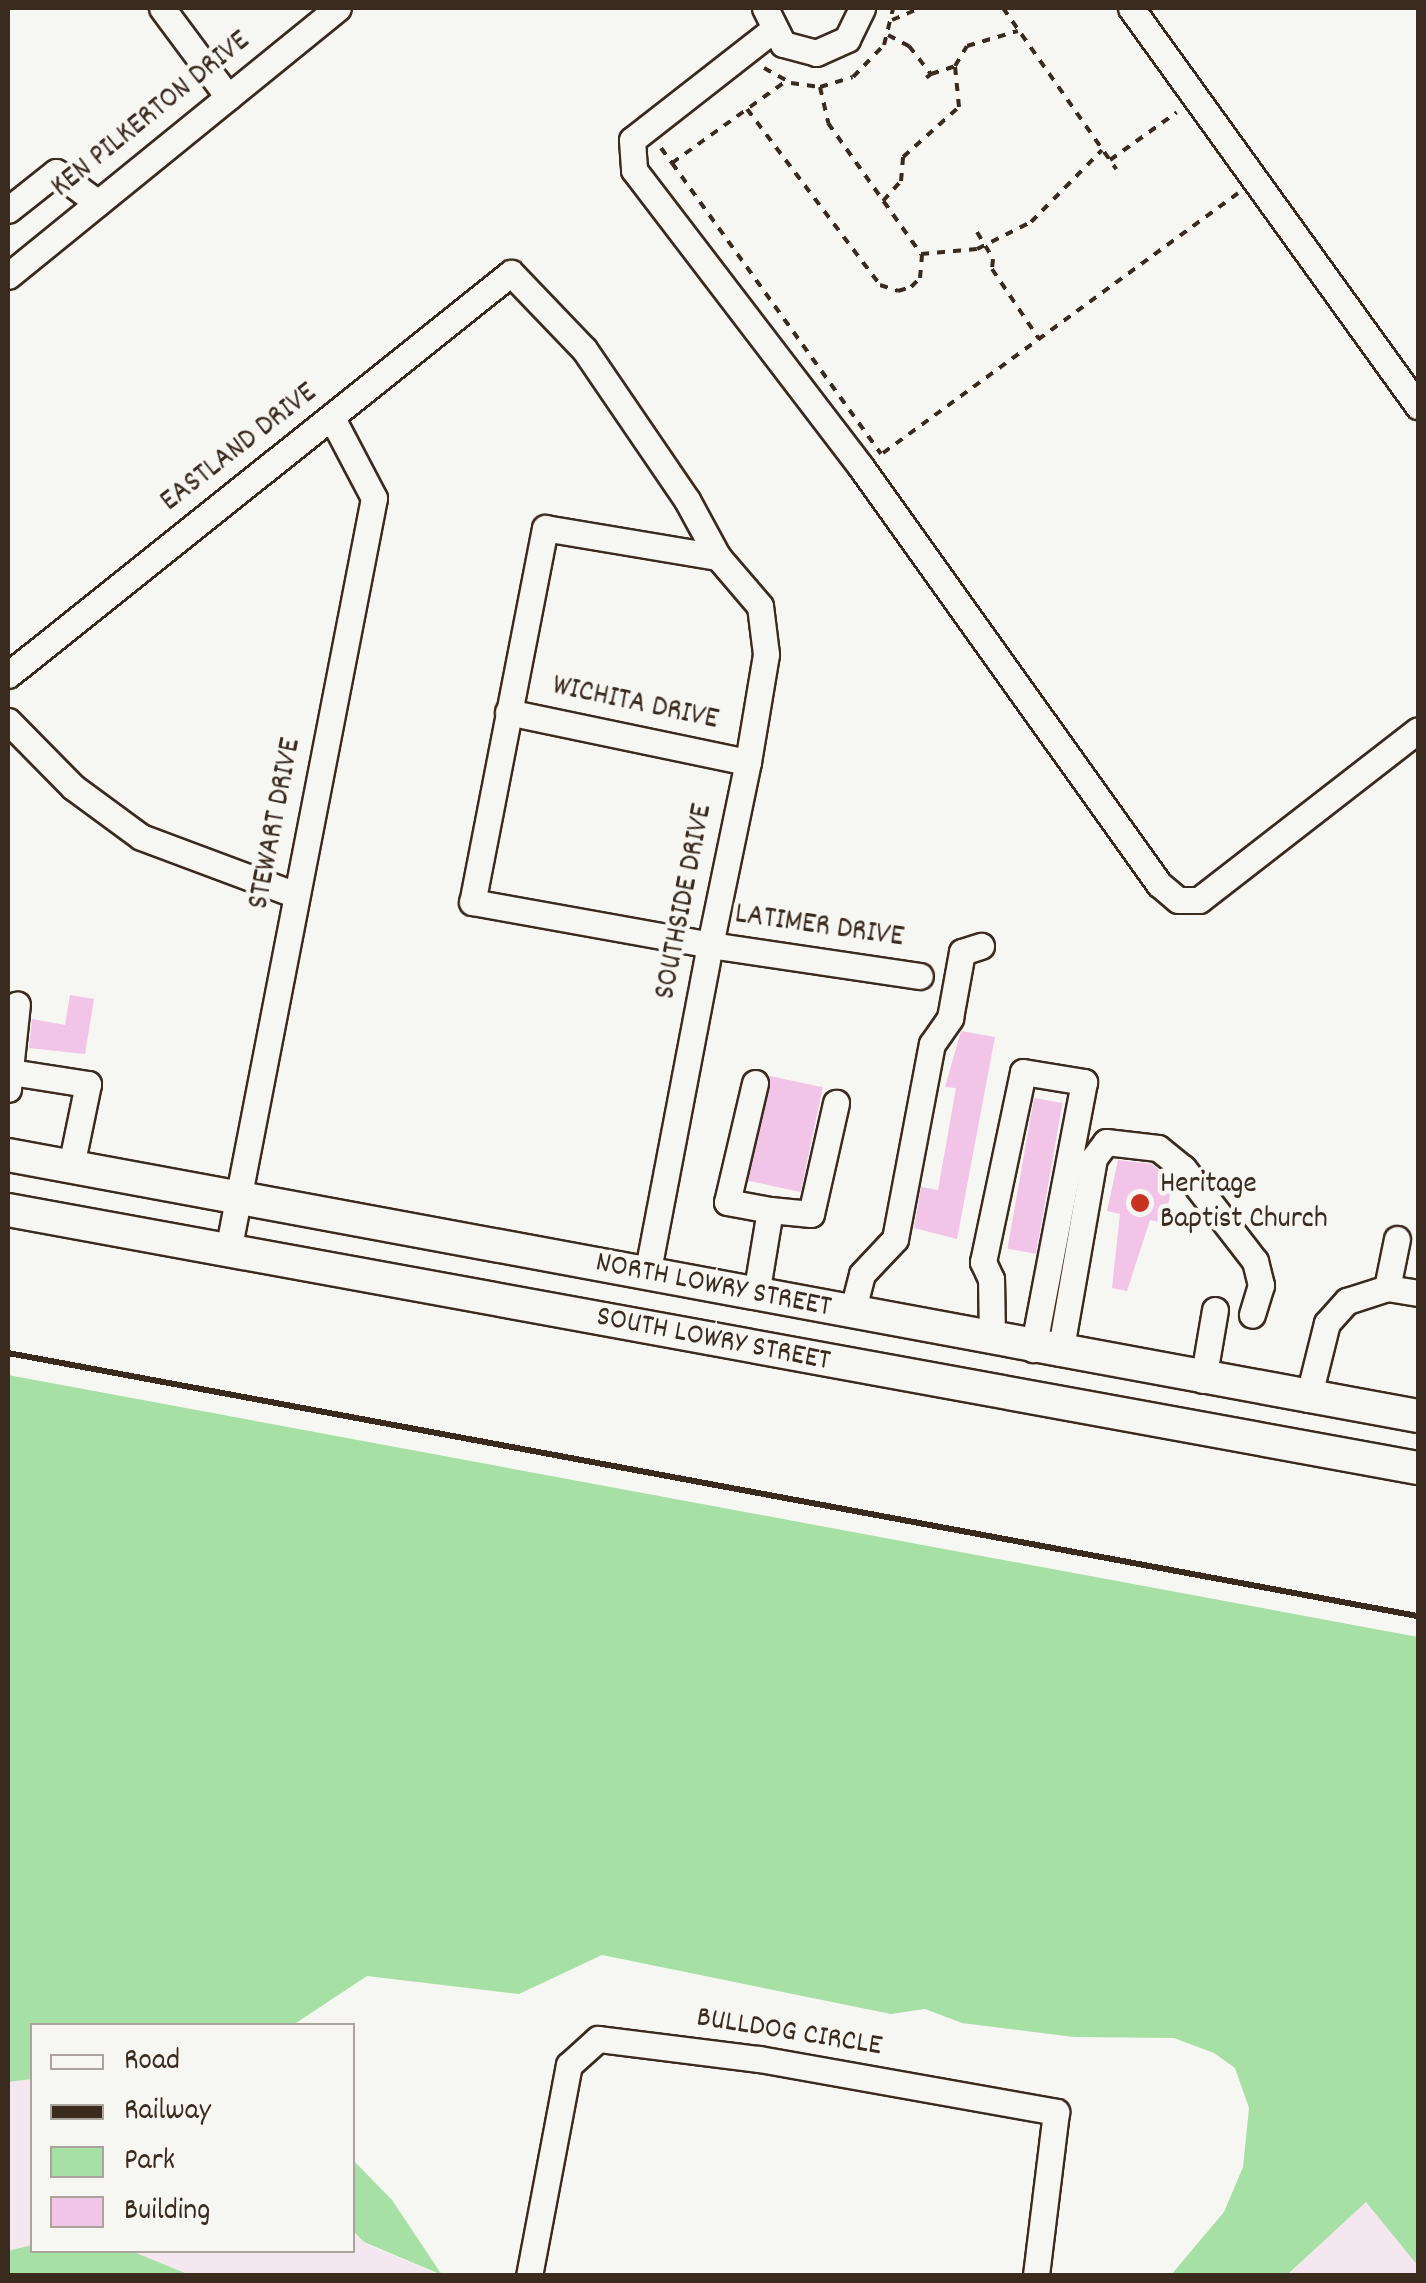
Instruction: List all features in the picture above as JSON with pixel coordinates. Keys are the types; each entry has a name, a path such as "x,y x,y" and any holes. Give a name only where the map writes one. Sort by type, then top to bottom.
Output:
{"main road":[{"name":"NORTH LOWRY STREET","path":"8,1155 1046,1351 1418,1416"},
{"name":"SOUTH LOWRY STREET","path":"8,1210 1297,1451 1418,1468"},
{"path":"981,1392 992,1340"},
{"path":"1297,1451 1308,1399"},
{"path":"1332,1456 1418,1484"}],"street":[{"path":"162,8 228,97"},
{"name":"KEN PILKERTON DRIVE","path":"8,276 338,8"},
{"path":"862,8 847,39 816,53 783,44 770,18 632,140 634,170 861,467 1138,856 1178,900 1199,900 1418,730"},
{"path":"1131,8 1418,406"},
{"path":"8,210 56,172 98,202"},
{"name":"EASTLAND DRIVE","path":"8,675 512,273"},
{"name":"SOUTHSIDE DRIVE","path":"512,273 584,349 687,500 718,557 760,606 766,654 748,762 647,1275"},
{"name":"STEWART DRIVE","path":"228,1251 374,498 332,418"},
{"path":"508,712 545,528 718,557"},
{"name":"WICHITA DRIVE","path":"508,712 748,762"},
{"name":"LATIMER DRIVE","path":"508,712 472,902 710,945 920,976"},
{"path":"8,721 73,787 141,837 296,895"},
{"path":"852,1313 862,1274 895,1239 932,1044 950,1018 962,952 981,946"},
{"path":"17,1004 9,1080 88,1084 71,1166"},
{"path":"992,1340 991,1279 983,1262 1022,1072 1084,1082 1046,1351"},
{"path":"755,1083 727,1202 812,1214 836,1103"},
{"path":"1046,1351 1094,1158 1106,1142 1158,1148 1184,1168 1255,1261 1261,1285 1252,1316"},
{"path":"756,1296 770,1210"},
{"path":"1387,1288 1398,1239"},
{"path":"1308,1399 1327,1322 1348,1301 1387,1288 1418,1293"},
{"path":"1203,1380 1215,1310"},
{"name":"BULLDOG CIRCLE","path":"530,2276 569,2066 598,2039 759,2059 1056,2112 1036,2276"}],"path":[{"path":"892,20 920,8"},
{"path":"1003,8 1116,169"},
{"path":"888,36 909,46 929,76 954,66 967,46 1018,31"},
{"path":"883,201 901,181 903,156 959,108 954,66"},
{"path":"672,164 786,81"},
{"path":"747,109 880,285 898,292 911,287 920,278 922,254 828,123 820,87"},
{"path":"1110,160 1178,111 1188,112"},
{"path":"646,129 883,453"},
{"path":"922,254 986,245 1040,217 1102,150"},
{"path":"861,467 1244,188"},
{"path":"978,232 992,269 1038,339"}],"shaded area":[{"path":"30,2079 30,2253 355,2253 355,2233 364,2243 439,2275 8,2275 8,2082"},
{"path":"1366,2201 1418,2266 1418,2275 1287,2276"}],"green space":[{"path":"8,1375 1418,1637 1418,2266 1366,2202 1287,2275 1171,2275 1224,2212 1243,2167 1249,2108 1235,2068 1214,2053 1174,2038 1074,2037 962,2023 925,2009 891,2014 602,1955 519,1994 367,1976 296,2023 30,2023 30,2079 8,2082"},
{"path":"355,2162 392,2200 442,2275 364,2242 355,2233"},
{"path":"30,2246 30,2253 136,2253 190,2275 8,2275 8,2251"}],"building":[{"path":"70,995 94,999 85,1054 29,1048 32,1019 65,1025"},
{"path":"961,1031 995,1037 957,1239 914,1228 921,1187 938,1190 956,1088 945,1087"},
{"path":"770,1076 823,1087 801,1192 748,1181"},
{"path":"1034,1098 1063,1103 1036,1254 1007,1249"},
{"path":"1118,1160 1152,1164 1173,1182 1164,1223 1150,1220 1127,1291 1112,1288 1120,1214 1107,1211"}],"railway":[{"path":"8,1353 1418,1616"}],"place":[{"name":"Heritage Baptist Church","path":"1140,1203"}]}
